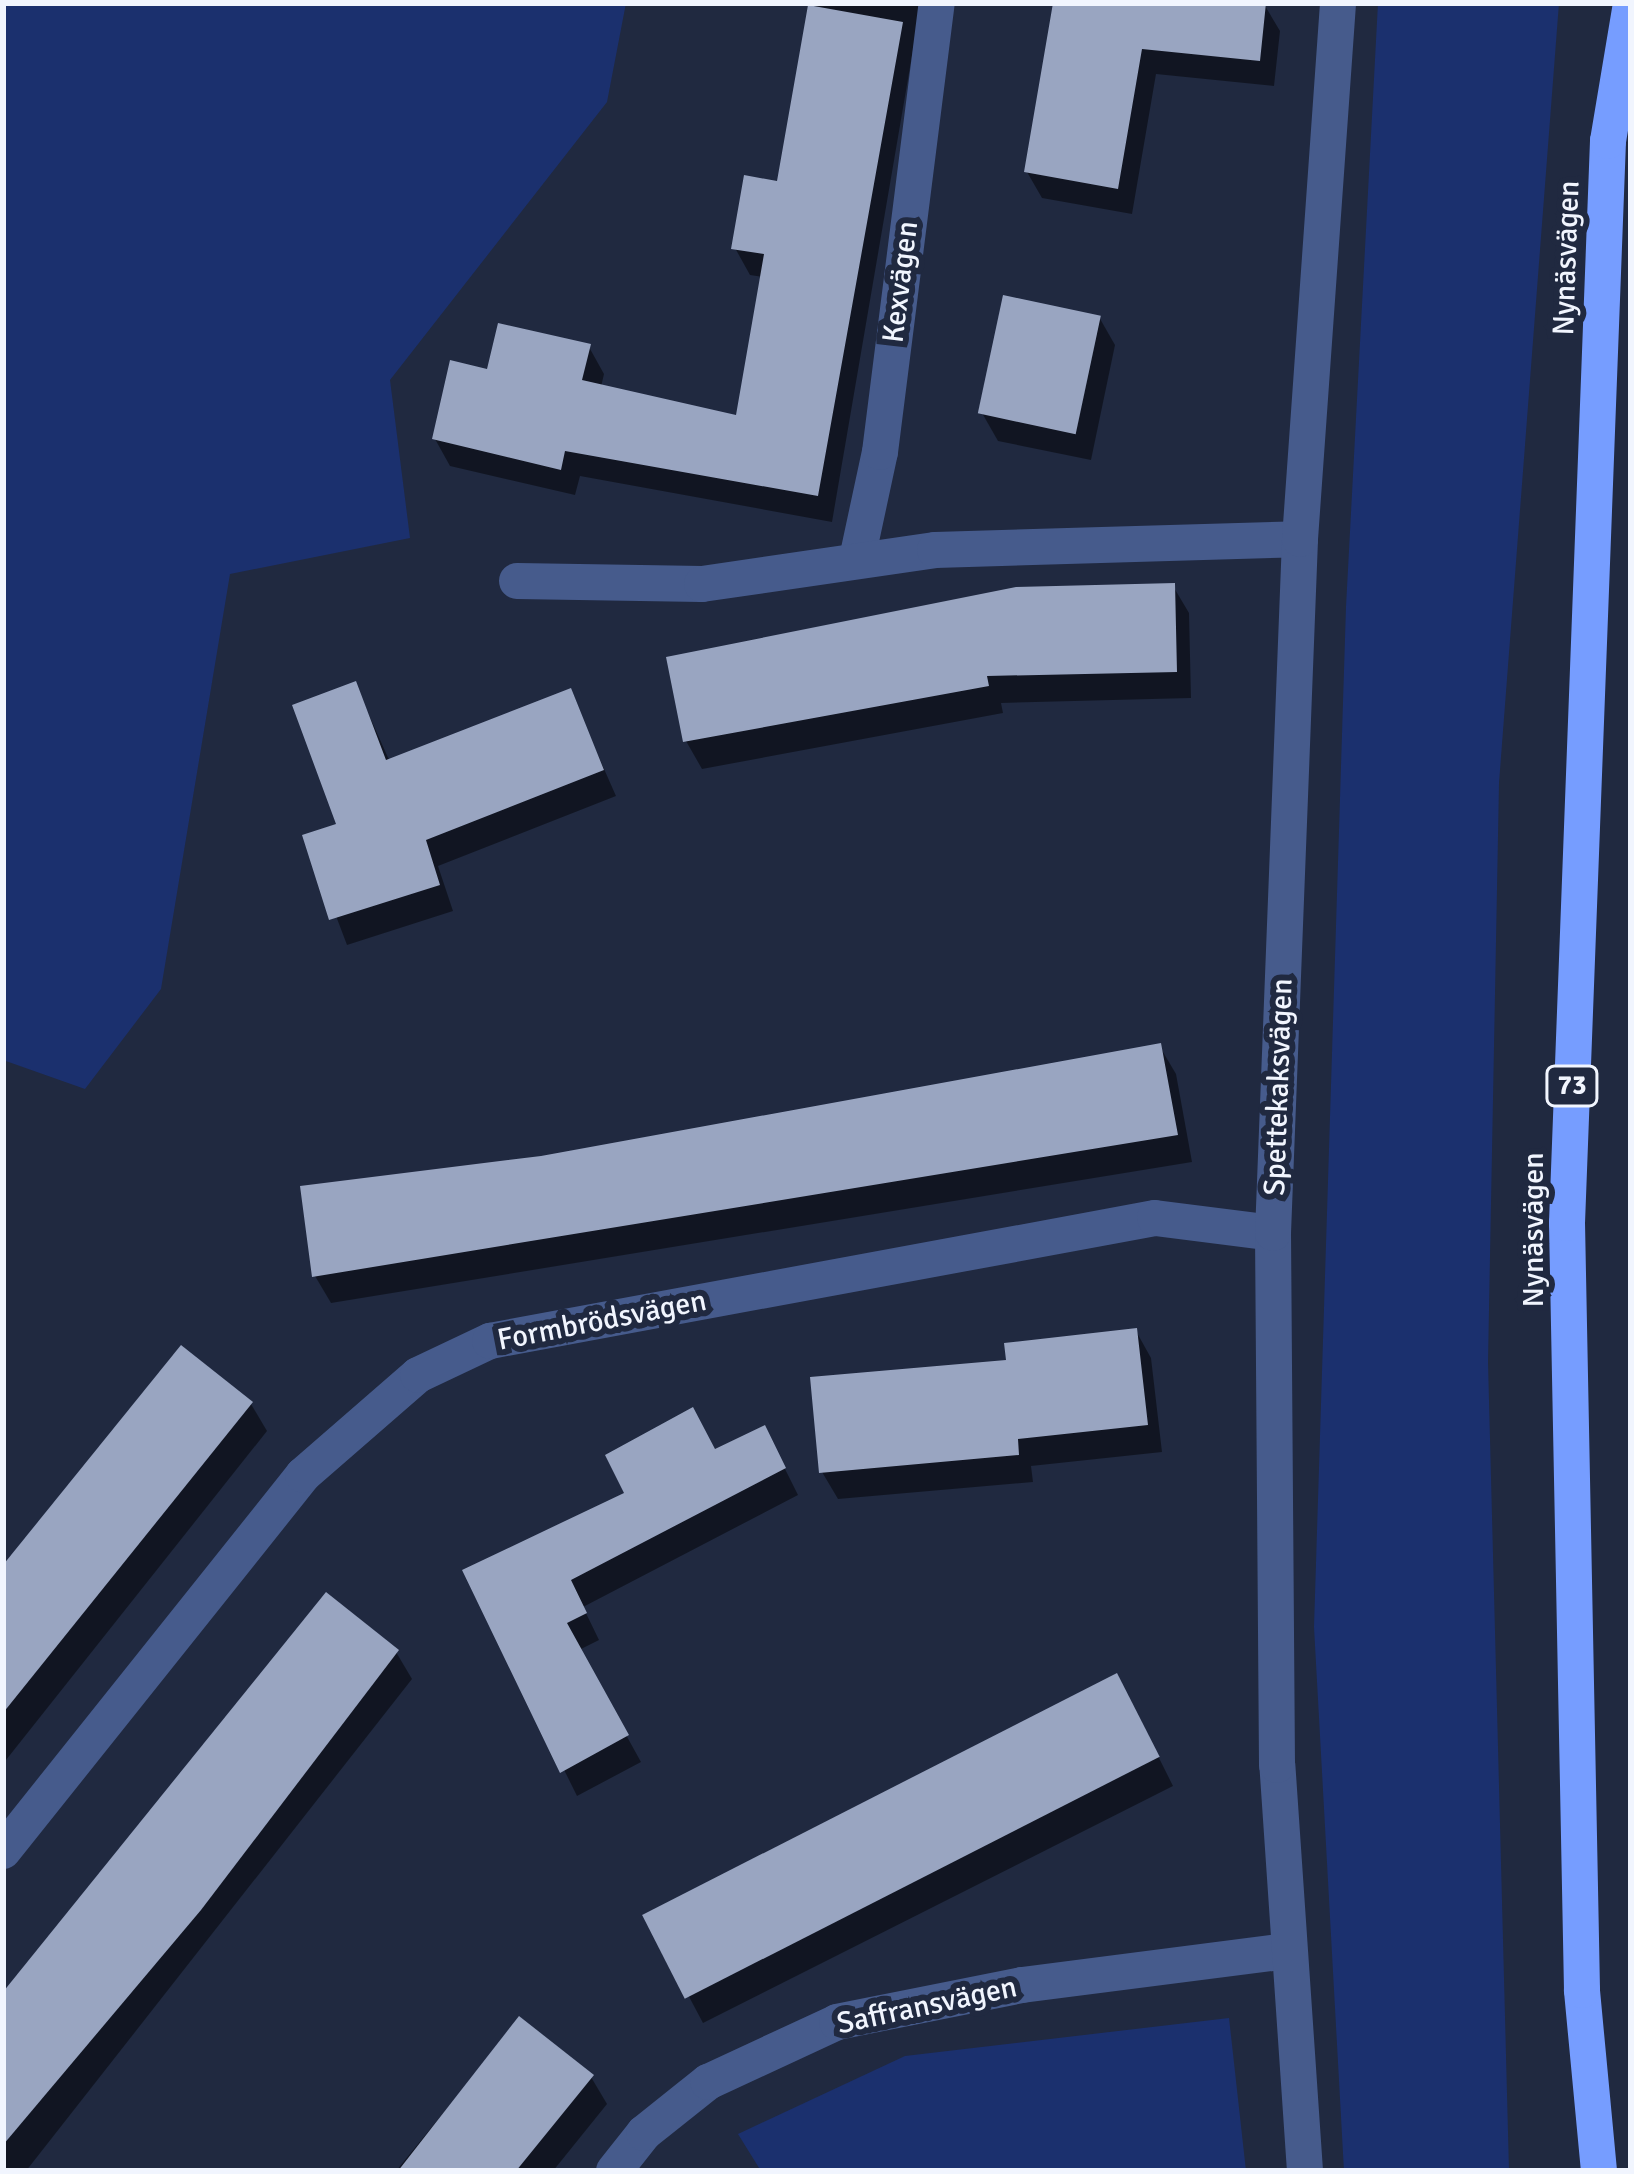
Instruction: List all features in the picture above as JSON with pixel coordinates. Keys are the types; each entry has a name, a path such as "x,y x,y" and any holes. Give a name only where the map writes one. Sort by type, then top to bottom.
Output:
{"highway":[{"name":"Nynäsvägen","path":"1600,2171 1582,1990 1568,1223 1608,142 1630,3"}],"street":[{"name":"Kexvägen","path":"857,559 880,452 938,3"},
{"name":"Spettekaksvägen","path":"1305,2171 1286,1951 1274,1630 1273,1233 1300,538 1338,3"},
{"path":"517,581 702,584 857,559 1300,538"},
{"name":"Formbrödsvägen","path":"3,1851 303,1475 418,1375 490,1341 1155,1218 1273,1233"},
{"name":"Saffransvägen","path":"614,2171 644,2133 708,2082 837,2022 1022,1985 1286,1951"}],"shaded area":[{"path":"3,3 626,3 607,102 390,380 410,538 230,574 161,989 85,1089 3,1060"},
{"path":"1378,3 1559,3 1499,783 1488,1362 1509,2171 1344,2171 1314,1627 1346,607"},
{"path":"1229,2018 1246,2171 761,2171 738,2134 905,2056"}],"building":[{"path":"1053,3 1266,3 1260,61 1142,49 1118,189 1024,172"},
{"path":"808,5 903,22 818,496 565,451 561,470 432,439 450,360 487,369 498,323 591,344 582,380 736,415 764,254 731,249 744,175 777,181"},
{"path":"1003,295 1101,316 1076,434 978,413"},
{"path":"1175,583 1177,672 987,676 989,686 683,742 666,657 1016,587"},
{"path":"356,681 386,760 571,688 604,770 426,840 440,885 329,920 302,835 336,824 292,705"},
{"path":"1161,1043 1178,1135 312,1277 300,1186 541,1156"},
{"path":"1137,1328 1148,1425 1018,1439 1019,1455 819,1473 810,1377 1006,1360 1004,1343"},
{"path":"181,1345 253,1402 3,1713 3,1565"},
{"path":"693,1407 715,1449 765,1425 786,1468 571,1580 587,1613 567,1623 629,1735 560,1773 462,1570 624,1493 605,1455"},
{"path":"326,1592 399,1650 201,1910 3,2145 3,1992"},
{"path":"1117,1673 1160,1757 685,1999 642,1915"},
{"path":"519,2016 594,2075 516,2171 398,2171"}]}
